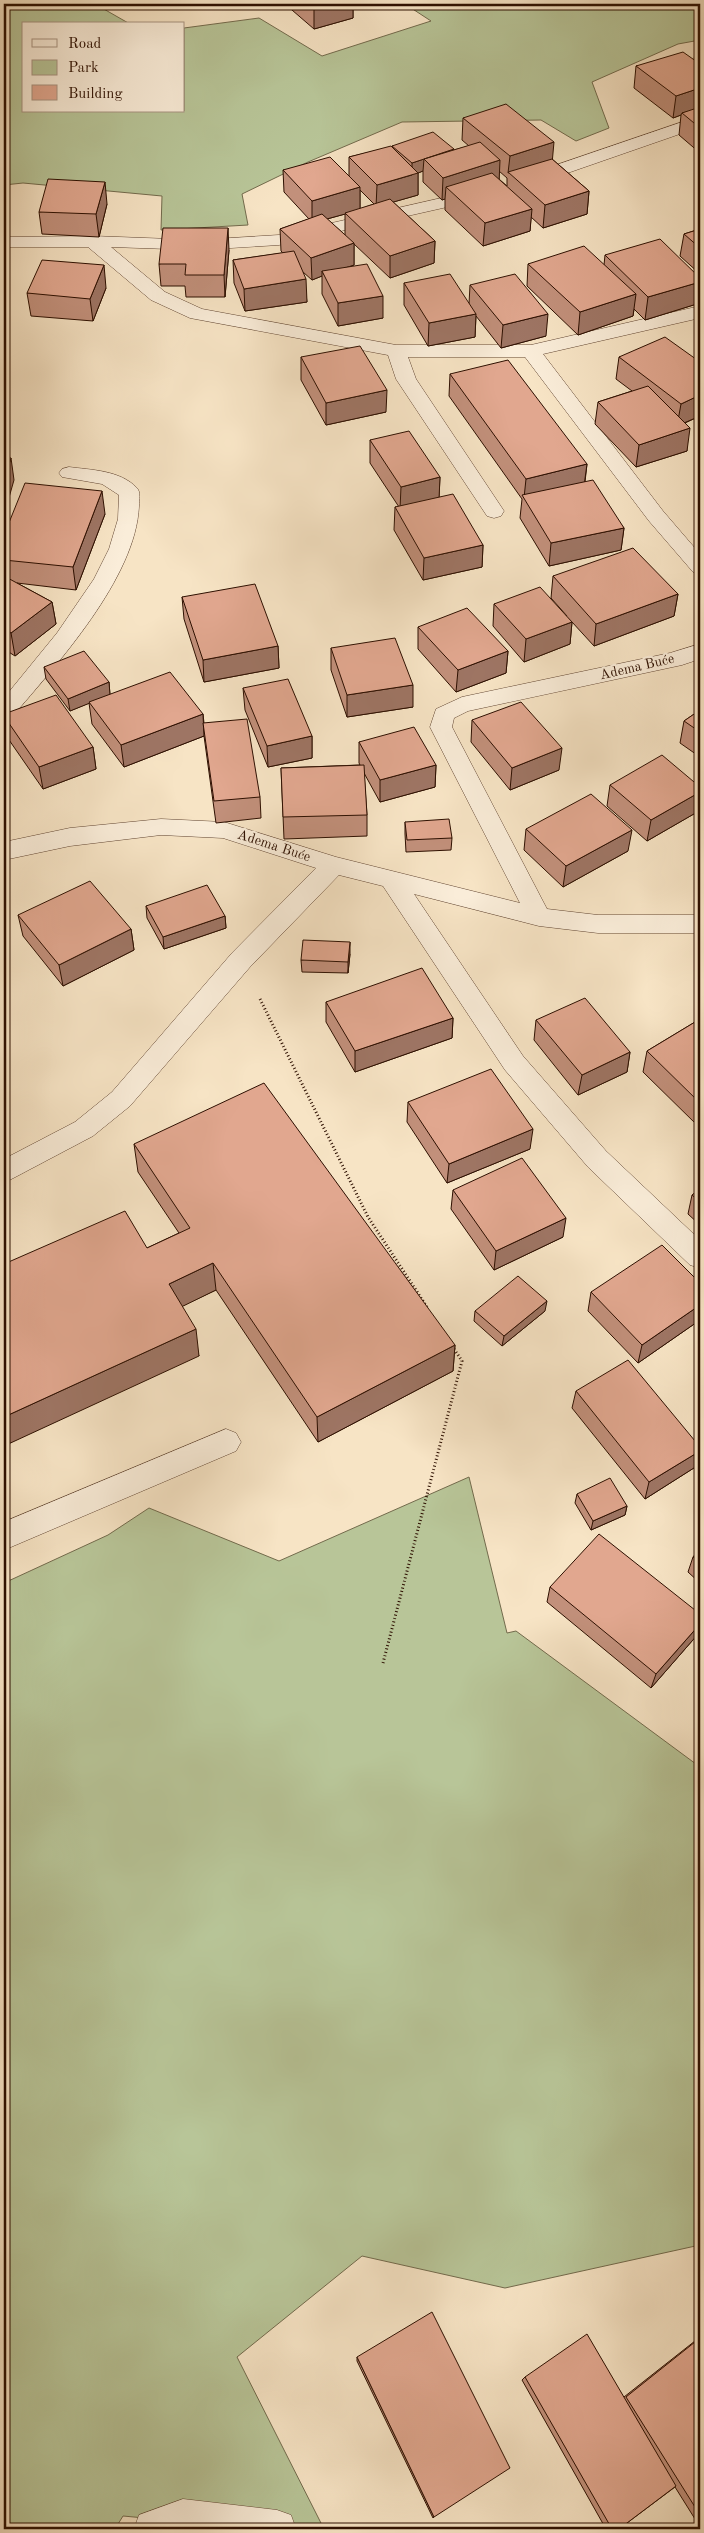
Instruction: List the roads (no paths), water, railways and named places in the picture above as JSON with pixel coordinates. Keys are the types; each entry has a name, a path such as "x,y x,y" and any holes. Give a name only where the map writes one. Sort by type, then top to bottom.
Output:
{"street":[{"path":"4,242 92,241 198,245 279,240 503,189 700,121"},
{"path":"92,241 158,296 196,314 396,350 531,352 700,312"},
{"path":"396,350 406,379 494,511"},
{"path":"531,352 656,516 700,567"},
{"path":"4,712 60,646 104,579 125,535 131,507 129,492 108,479 69,473"},
{"name":"Adema Buće","path":"539,917 441,727 444,714 462,705 674,660 700,651"},
{"name":"Adema Buće","path":"4,852 70,837 161,828 224,830 334,865 539,917 598,924 700,924"},
{"path":"4,1172 84,1129 121,1099 241,960 334,865"},
{"path":"390,878 514,1063 597,1159 700,1257"},
{"path":"4,1536 226,1442"},
{"path":"153,2529 183,2518 277,2529"}]}
